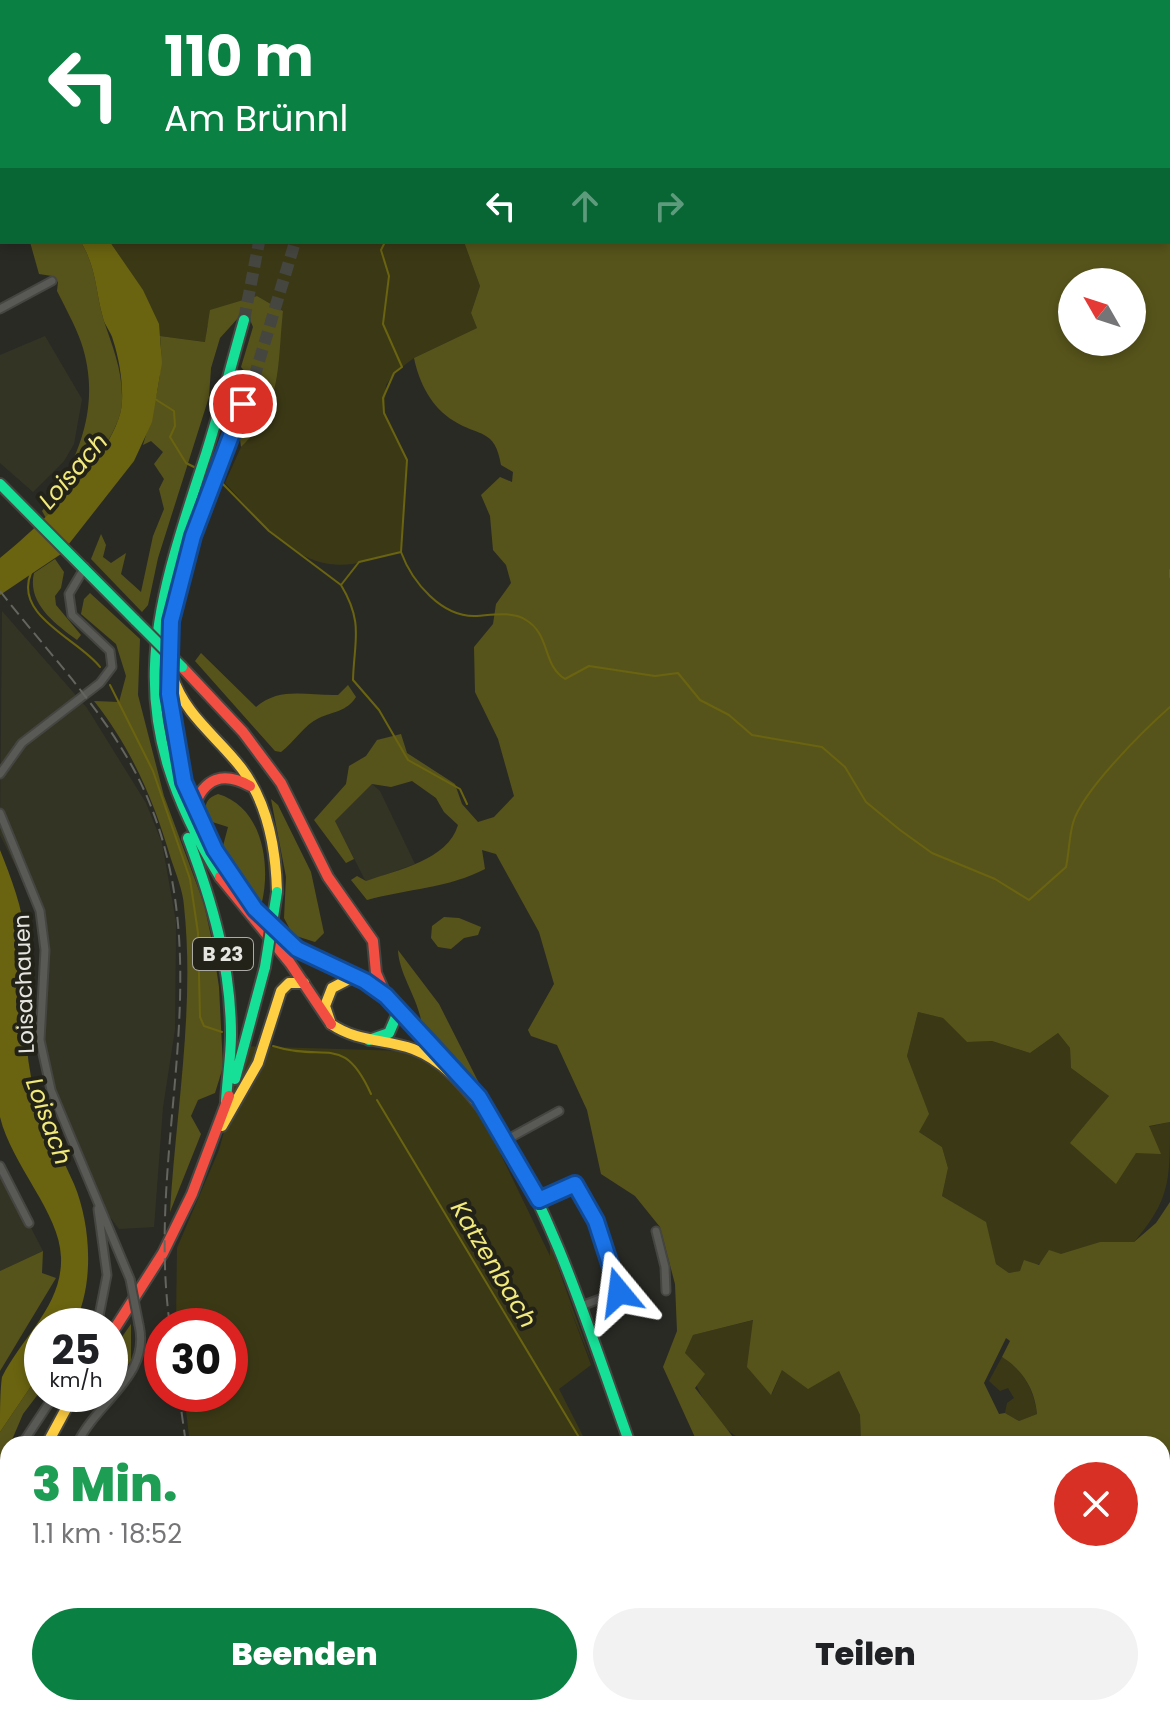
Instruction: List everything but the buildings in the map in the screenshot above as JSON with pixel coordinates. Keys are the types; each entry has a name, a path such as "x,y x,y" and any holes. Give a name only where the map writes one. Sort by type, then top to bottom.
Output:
{"main road":[{"path":"244,320 168,568 154,648 158,717 183,811 229,894 304,983 331,1024 348,1037 435,1055"},
{"path":"254,378 207,496 175,598 168,665 178,755 194,807 223,864 269,923 297,949 355,976 386,996"},
{"path":"0,484 182,667 243,732 281,783 328,877 373,941 375,961 386,996 435,1055 479,1097 539,1200 627,1436"},
{"name":"B 23","path":"128,1308 163,1253 216,1135 265,967 277,892 273,842 253,788 239,766 188,713 168,665"},
{"path":"194,807 203,786 220,775 238,777 253,788"},
{"name":"B 23","path":"183,811 183,828 217,923 225,965 231,1028 226,1102"},
{"path":"331,1024 325,1006 327,996 336,984 355,976 375,961"},
{"name":"B 23","path":"216,1135 233,1111 258,1063 281,991 289,983 304,983"},
{"path":"364,1041 389,1033 398,1012"},
{"path":"51,1436 64,1412"}],"street":[{"path":"0,309 52,281"},
{"path":"0,774 22,743 100,683 112,667 110,651 76,620 70,608 69,594 85,567"},
{"name":"Loisachauen","path":"0,813 40,911 45,956 40,1040 51,1090 130,1279 142,1337 139,1361 82,1436"},
{"path":"506,1140 559,1111"},
{"path":"0,1166 29,1223"},
{"path":"539,1200 575,1184 596,1221 619,1292 581,1306"},
{"name":"Loisachauen","path":"96,1199 107,1275 101,1308"},
{"path":"656,1231 665,1267 666,1291"},
{"path":"27,1436 43,1412"}],"shaded area":[{"path":"31,244 82,244 93,271 122,390 120,415 114,431 81,480 46,518 42,511 67,472 84,431 89,387 81,342 57,291 58,282 52,276 39,274"},
{"path":"82,244 111,244 143,290 159,324 162,363 152,422 134,461 61,554 0,595 0,558 74,487 108,442 118,421 122,401 119,362 103,318 90,262"},
{"path":"111,244 465,244 480,286 471,313 477,328 414,358 394,373 386,385 384,413 407,460 401,552 352,564 313,560 280,540 225,483 241,447 263,419 283,311 257,296 238,303 207,326 206,342 160,336 143,291"},
{"path":"465,244 1170,244 1170,1122 1149,1126 1161,1154 1136,1153 1116,1184 1070,1143 1109,1096 1071,1068 1070,1048 1058,1033 1030,1053 992,1041 967,1042 943,1018 918,1012 907,1056 929,1114 919,1132 942,1147 948,1168 942,1196 986,1222 996,1264 1009,1273 1020,1271 1024,1260 1039,1265 1049,1250 1061,1254 1100,1242 1134,1242 1156,1223 1170,1202 1170,1436 861,1436 860,1415 839,1371 808,1389 782,1370 771,1395 747,1367 753,1320 693,1335 685,1353 705,1374 695,1388 732,1436 694,1436 663,1367 677,1331 675,1284 660,1227 635,1196 601,1174 587,1110 557,1045 531,1036 528,1030 554,984 539,932 496,854 482,850 485,869 471,875 367,900 351,880 357,876 366,881 420,862 444,847 458,825 444,812 436,798 412,781 391,787 372,784 335,821 354,859 346,863 314,820 346,784 349,766 366,756 377,740 401,734 407,753 455,784 462,804 478,822 494,817 514,796 498,739 475,692 474,647 493,624 496,604 511,583 506,565 493,550 490,516 481,495 500,477 512,482 513,472 501,465 490,439 454,421 439,409 419,377 414,358 477,328 471,313 480,286","holes":["1006,1338 1010,1341 1002,1357 1022,1374 1031,1389 1037,1414 1019,1421 1005,1413 999,1414 984,1383"]},
{"path":"257,296 283,311 276,384 271,400 255,431 241,447 240,439 265,398 259,386 260,376 247,374 241,367 253,327 249,317 239,317 220,338 211,368 209,397 158,558 148,605 142,612 91,559 101,534 106,545 103,557 111,563 126,553 121,574 141,592 153,536 164,509 159,489 164,479 154,464 163,452 151,441 143,445 159,377 160,336 205,342 210,310"},
{"path":"45,336 82,399 74,444 64,461 33,492 0,463 0,355"},
{"path":"55,559 64,572 61,588 55,596 56,605 81,635 77,640 51,619 35,594 34,573"},
{"path":"90,593 140,639 138,695 164,796 204,904 219,987 223,1067 215,1093 198,1100 191,1116 201,1134 170,1212 186,1021 187,945 183,900 157,817 140,776 120,738 94,701 119,702 126,676 116,644 81,614 84,599"},
{"path":"2,611 87,708 146,803 162,843 176,922 175,1029 163,1107 154,1227 119,1229 91,1192 48,1089 38,1040 43,955 36,907 0,835"},
{"path":"201,653 256,707 265,700 285,694 338,695 348,685 356,697 344,708 314,721 281,752 275,751 195,661"},
{"path":"372,784 380,791 415,864 366,882 335,821"},
{"path":"218,794 245,811 260,838 265,870 262,902 224,854 228,827 206,820 206,804"},
{"path":"271,799 278,805 311,872 324,933 315,942 293,935 284,918 286,877"},
{"path":"0,850 16,893 24,927 28,1060 34,1091 74,1184 84,1218 88,1255 81,1308 47,1308 60,1274 59,1240 53,1223 14,1153 0,1117"},
{"path":"444,917 459,918 481,927 478,935 464,938 451,949 438,947 431,938 432,926"},
{"path":"398,950 439,1004 485,1095 437,1043 434,1034 422,1026"},
{"path":"918,1012 943,1018 967,1042 992,1041 1030,1053 1058,1033 1070,1048 1071,1068 1109,1096 1071,1144 1170,1122 1166,1188 1155,1214 1134,1242 1100,1242 1009,1273 996,1264 985,1222 942,1196 948,1168 942,1147 919,1132 923,1099 907,1056"},
{"path":"238,1046 405,1051 442,1069 488,1123 550,1256 550,1245 594,1368 568,1303 591,1365 559,1389 583,1436 189,1436 186,1412 248,1412 248,1308 176,1308 177,1248 219,1150 231,1106"},
{"path":"0,1168 43,1251 0,1271"},
{"path":"43,1251 42,1273 56,1278 38,1308 24,1308 24,1331 0,1371 0,1271"},
{"path":"754,1320 772,1394 782,1370 839,1371 860,1415 861,1436 736,1436 716,1418 694,1380 685,1353 693,1335"},
{"path":"131,1324 131,1361 128,1364 128,1328"},
{"path":"24,1342 24,1397 0,1432 2,1377"},
{"path":"1002,1357 1026,1381 1037,1414 1019,1421 1005,1413 1007,1403 1014,1398 1008,1388 1000,1391 989,1381"},
{"path":"24,1397 25,1412 14,1436 0,1436"}],"waterway":[{"path":"218,479 269,531 341,585 359,562 401,552 407,460 384,413 383,398 394,373 402,367 383,324 389,276 381,250 384,244"},
{"path":"155,399 174,411 175,426 170,437 186,463 194,467"},
{"path":"401,552 421,586 440,605 464,615 521,617 534,626 553,666 565,679 589,666 655,676 678,673 700,700 729,715 752,735 822,747 845,767 866,802 900,830 932,853 995,879 1029,900 1066,867 1073,823 1088,795 1130,745 1170,707"},
{"path":"1170,570 1170,577"},
{"name":"Katzenbach","path":"31,573 28,588 31,602 40,615 100,667"},
{"path":"341,585 355,621 353,680 379,710 408,760 460,789 467,804"},
{"name":"Katzenbach","path":"110,685 153,771 190,879 198,933 200,1017 204,1026 222,1032"},
{"name":"Katzenbach","path":"273,1046 342,1056 361,1075 371,1094"},
{"name":"Katzenbach","path":"377,1100 578,1436"}],"tunnel":[{"path":"244,320 259,244"},
{"path":"254,378 294,244"}],"railway":[{"path":"0,591 120,746 150,804 170,868 179,933 180,998 166,1194 165,1260 169,1308"},
{"path":"182,1412 185,1436"}],"traffic: fast":[{"path":"220,877 189,819 168,766 157,717 155,668 160,619 171,569 244,320"},
{"path":"254,378 209,485 182,568 170,652 171,710 181,766 199,820 225,870 260,914 303,950 355,976"},
{"path":"0,484 136,621"},
{"path":"136,621 182,667"},
{"path":"188,838 212,910 228,984 231,1035 226,1102"},
{"path":"265,967 277,892"},
{"path":"235,1079 265,967"},
{"path":"369,1040 389,1033 398,1012"},
{"path":"493,1119 535,1196 553,1237 627,1436"}],"traffic: slow":[{"path":"172,675 185,702 242,769 258,797 269,827 277,892"},
{"path":"493,1119 448,1059 394,1005 355,976 332,988 325,1006 331,1024 351,1034 427,1055 461,1083 499,1129"},
{"path":"222,1126 258,1063 281,991 289,983 304,983"},
{"path":"51,1436 64,1412"}],"traffic: jam":[{"path":"182,667 243,732 281,783 328,877 373,941 376,973 386,996"},
{"path":"194,807 203,789 216,780 231,779 250,786"},
{"path":"220,877 290,963 331,1024"},
{"path":"192,1194 229,1096"},
{"path":"128,1308 163,1253 192,1194"}],"route":[{"path":"243,404 193,536 171,621 169,694 184,782 215,850 255,909 297,949 365,981 391,1001 479,1097 515,1154 539,1200 575,1184 596,1221 619,1292"}],"water label":[{"name":"Loisach","path":"73,471"},
{"name":"Loisach","path":"49,1121"}]}
